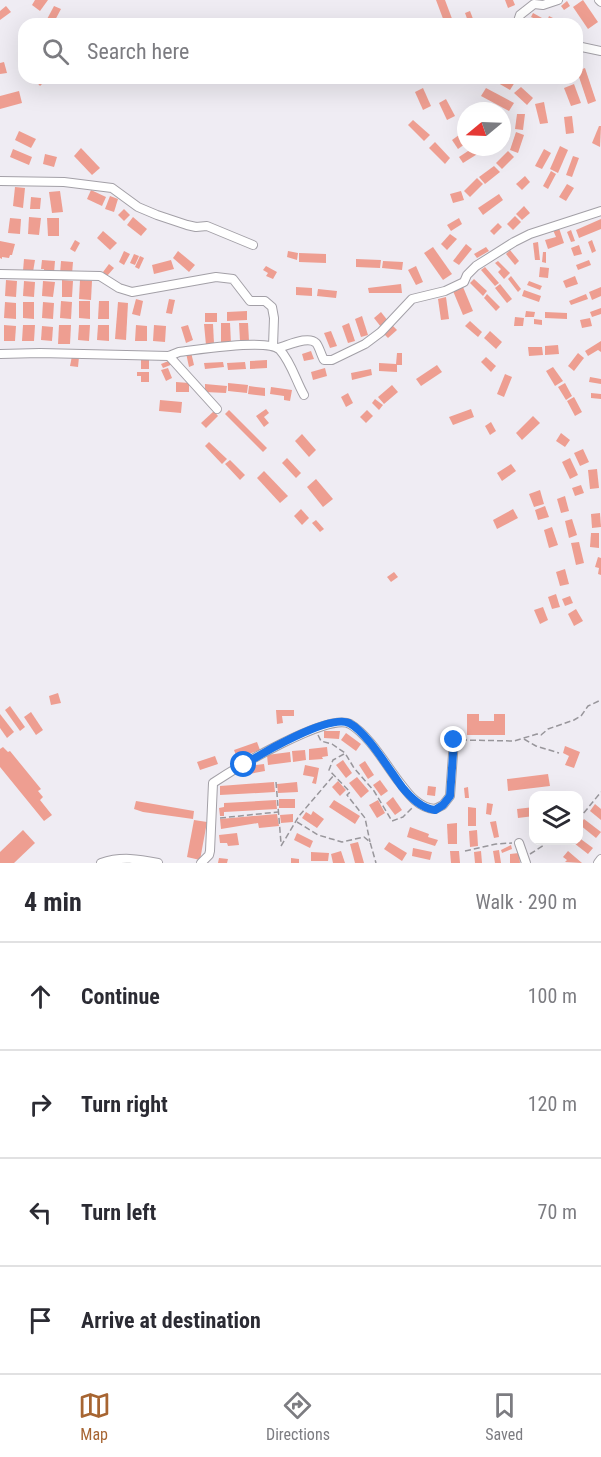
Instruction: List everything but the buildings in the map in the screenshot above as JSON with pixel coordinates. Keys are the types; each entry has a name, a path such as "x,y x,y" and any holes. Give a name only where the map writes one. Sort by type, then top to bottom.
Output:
{"street":[{"path":"519,18 534,4 543,5 558,0"},
{"path":"583,47 601,51"},
{"path":"0,182 64,182 112,188 138,207 187,225 207,226 254,245"},
{"path":"0,354 169,356 178,352 247,344 275,347 312,340 317,344 324,360 332,360 381,332 412,299 445,291 464,282 476,266 530,234 601,211"},
{"path":"0,274 100,276 119,288 132,292 216,277 232,279 250,301 265,301 272,307 275,347 304,395"},
{"path":"169,356 217,409"},
{"path":"201,863 210,851 213,783 274,747 329,722 346,722 351,724 381,757 405,789 422,806 435,810 443,805 450,796 454,740"},
{"path":"519,843 525,860"},
{"path":"101,863 129,858 158,863"}],"path":[{"path":"454,740 514,741 537,734 541,735 555,726 581,716 588,706 601,700"},
{"path":"314,729 321,741 332,744 345,753 354,768 374,791 392,821 404,817 418,802"},
{"path":"524,739 536,746 559,753"},
{"path":"345,753 333,760 329,770 350,792 347,795 365,818 376,863"},
{"path":"276,782 281,846 313,798 334,775"},
{"path":"583,815 601,792"},
{"path":"213,819 278,812"},
{"path":"297,822 318,835 342,842 364,837 370,842"},
{"path":"465,850 496,844 519,843"},
{"path":"525,860 545,845"}],"route":[{"path":"244,765 274,747 329,722 346,722 363,736 417,802 435,810 443,805 450,796 454,740"}]}
